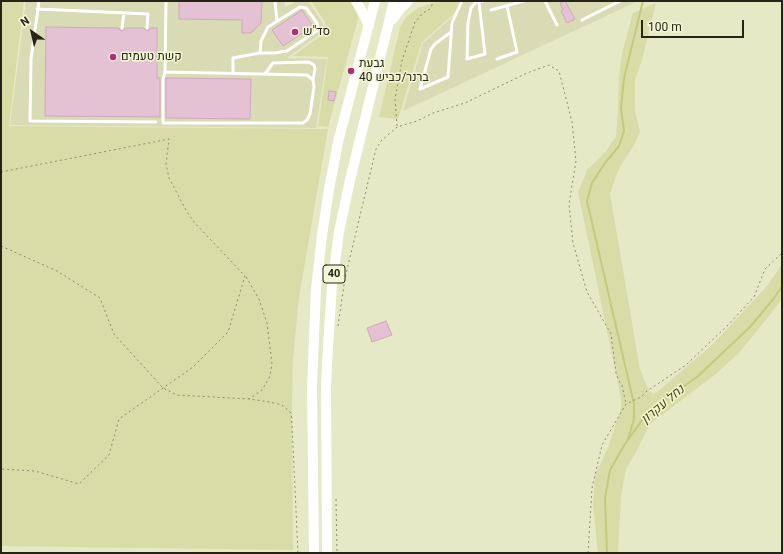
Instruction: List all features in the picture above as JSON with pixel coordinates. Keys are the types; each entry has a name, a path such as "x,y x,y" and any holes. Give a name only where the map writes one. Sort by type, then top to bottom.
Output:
{"highway":[{"path":"356,1 368,26"},
{"name":"40","path":"314,553 312,407 313,352 317,283 322,236 338,142 375,1"},
{"name":"40","path":"327,553 326,394 332,285 339,232 350,180 394,1"},
{"path":"387,31 391,21 408,1"}],"lane":[{"path":"38,1 31,59 30,121 156,122"},
{"path":"166,1 166,72 162,79 163,123 303,123 307,120 310,114 314,87 314,65 309,62 273,64 265,74"},
{"path":"275,1 278,21"},
{"path":"451,32 435,44 431,49 420,89 448,77 452,23 462,1"},
{"path":"480,2 485,54 467,58 468,22 471,8 476,2 484,1"},
{"path":"490,10 524,1"},
{"path":"545,1 557,25"},
{"path":"582,20 620,1"},
{"path":"497,59 517,52 507,6"},
{"path":"233,73 233,58 288,50 318,30 317,23 306,8 300,7 268,27 261,41 260,53"},
{"path":"37,9 148,14 147,28"},
{"path":"122,28 124,13"},
{"path":"166,72 307,76 313,80"}],"path":[{"path":"397,127 395,98 402,61 415,22 423,13 430,9 434,1"},
{"path":"338,328 345,278 376,149 381,141 397,127 433,112 465,103 548,64 559,71 572,122 576,162 569,204 573,243 587,292 611,334 616,373 622,385 626,404"},
{"path":"1,172 169,139 166,164 169,178 187,212 194,222 245,276 258,299 267,323 272,364 270,376 262,390 249,399"},
{"path":"1,246 57,271 100,298 114,334 163,388 178,395 249,399 270,402 282,405 291,413 298,553"},
{"path":"588,553 592,488 602,445 626,404 641,397 647,391 686,365 728,325 754,297 765,268 782,252"},
{"path":"1,469 35,471 79,484 109,455 119,418 193,367 228,332 245,276"},
{"path":"336,495 337,553"}],"shaded area":[{"path":"1,1 24,1 9,126 328,129 299,297 293,360 293,550 1,546"},
{"path":"26,1 284,1 285,7 297,1 309,2 323,24 324,31 287,58 327,59 316,128 10,125"},
{"path":"311,1 350,1 356,10 358,19 328,127 318,126 328,57 293,56 326,32 325,22"},
{"path":"459,1 638,1 403,111 423,43 458,12"},
{"path":"459,1 457,11 422,42 398,119 379,117 400,28 406,17 418,8 432,3"},
{"path":"656,3 642,60 635,80 635,110 640,132 634,145 621,165 610,194 640,369 649,391 654,394 713,344 767,286 782,264 782,299 739,353 716,374 650,424 626,469 621,496 618,553 598,553 593,505 595,475 608,448 621,408 621,398 578,192 587,170 606,151 616,136 619,77 622,53 633,13"}],"building":[{"path":"179,1 262,1 261,23 251,33 242,33 242,20 179,19"},
{"path":"564,1 575,19 567,23 561,11 563,10 560,3"},
{"path":"302,10 313,26 283,46 272,30"},
{"path":"46,27 119,28 122,31 125,28 144,28 147,31 150,28 157,28 157,78 160,78 160,117 45,116"},
{"path":"166,78 251,79 250,119 166,118"},
{"path":"329,91 336,92 334,101 328,100"},
{"path":"386,321 392,335 372,342 367,328"}],"waterway":[{"path":"628,439 634,419 634,404 587,201 592,183 605,163 619,146 624,131 621,108 624,78 643,1"},
{"name":"נחל עקרון","path":"607,553 605,498 610,470 625,444 645,416 667,398 697,377 750,327 775,297 782,286"}],"place":[{"name":"סד\"ש","path":"295,32"},
{"name":"קשת טעמים","path":"113,57"},
{"name":"גבעת ברנר/כביש 40","path":"351,71"}]}
